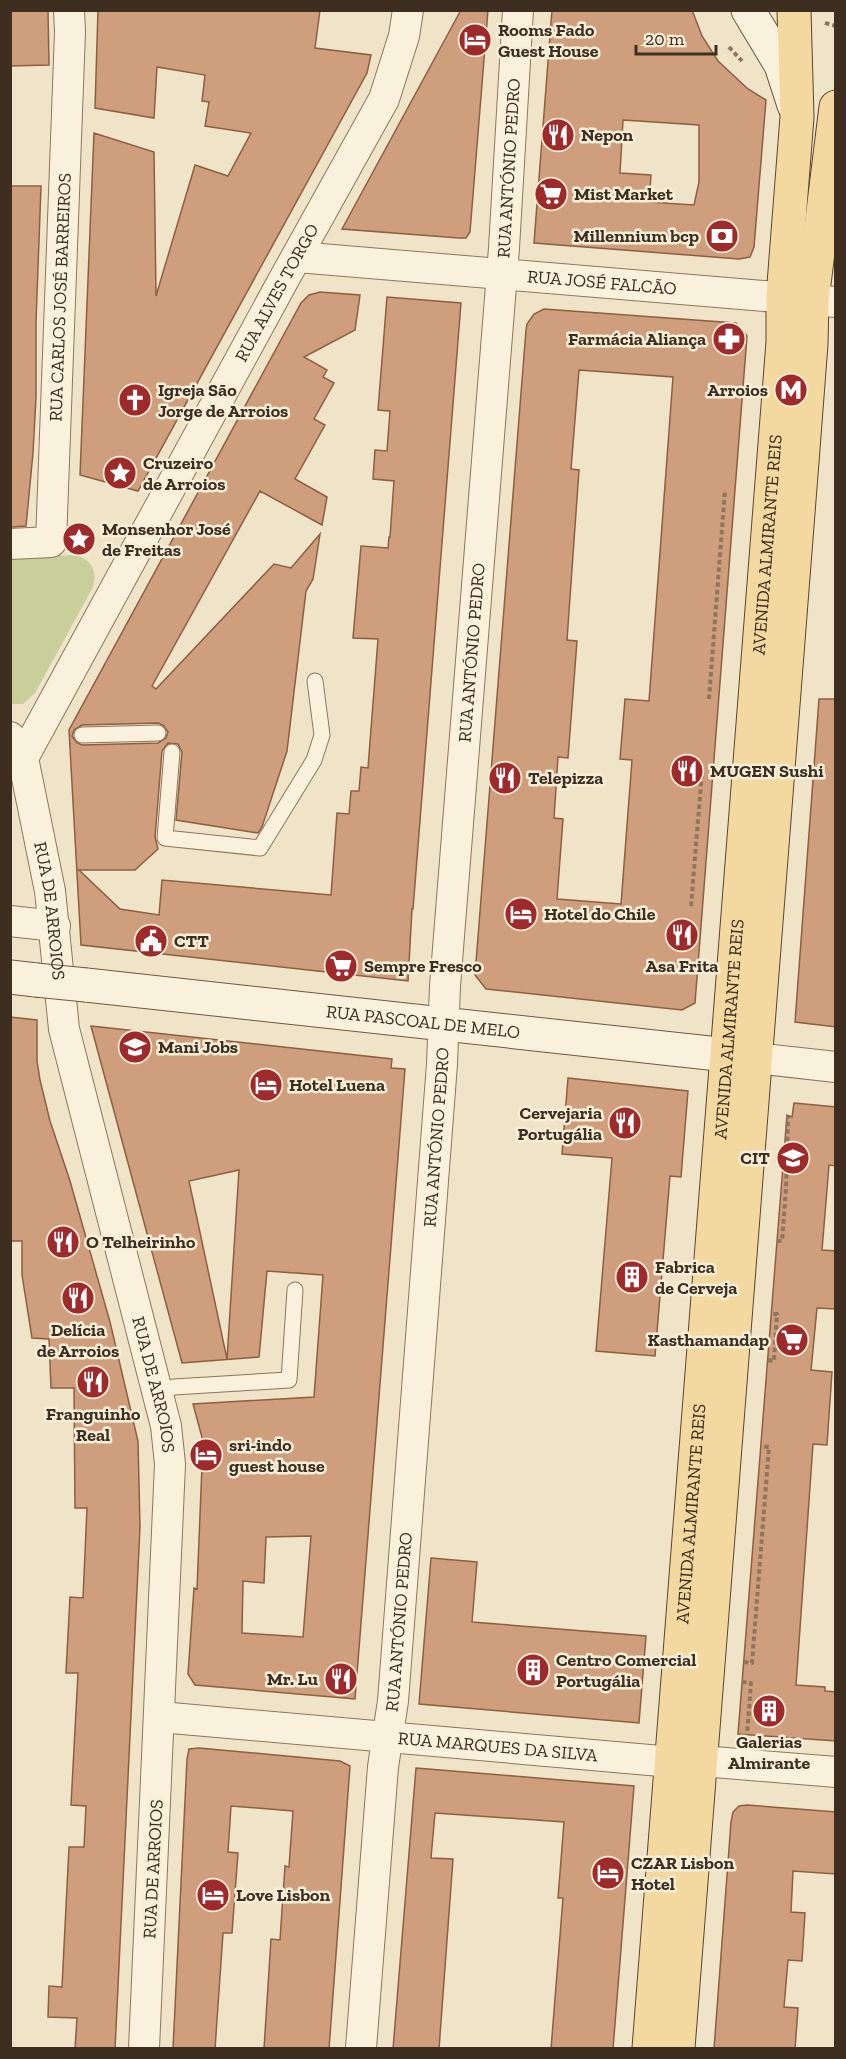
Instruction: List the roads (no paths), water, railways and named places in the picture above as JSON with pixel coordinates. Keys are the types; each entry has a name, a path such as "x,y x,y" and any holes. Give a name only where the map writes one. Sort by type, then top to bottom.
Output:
{"main road":[{"name":"AVENIDA ALMIRANTE REIS","path":"678,2049 686,1762 741,1057 811,344 797,117 794,10"},
{"name":"AVENIDA ALMIRANTE REIS","path":"810,300 836,107"},
{"name":"AVENIDA ALMIRANTE REIS","path":"649,2049 686,1762"}],"street":[{"name":"RUA CARLOS JOSÉ BARREIROS","path":"10,544 51,542 69,10"},
{"name":"RUA ALVES TORGO","path":"17,748 297,257 384,99 404,36 408,10"},
{"name":"RUA ANTÓNIO PEDRO","path":"361,2049 387,1737 393,1701 504,248 518,10"},
{"path":"748,10 781,65 797,117"},
{"name":"RUA JOSÉ FALCÃO","path":"297,257 810,300"},
{"name":"RUA DE ARROIOS","path":"17,748 50,891 64,1029 166,1426 170,1464 144,2049"},
{"path":"10,921 55,926"},
{"name":"RUA PASCOAL DE MELO","path":"23,979 836,1067"},
{"name":"RUA MARQUES DA SILVA","path":"160,1717 836,1773"}],"lane":[{"path":"172,752 165,838 260,848 317,752 322,735 315,681"},
{"path":"82,735 158,733"},
{"path":"156,1392 174,1387 289,1380 295,1290"}],"place":[{"name":"Rooms Fado Guest House","path":"475,40"},
{"name":"Nepon","path":"558,135"},
{"name":"Mist Market","path":"551,194"},
{"name":"Millennium bcp","path":"722,236"},
{"name":"Farmácia Aliança","path":"729,339"},
{"name":"Arroios","path":"791,390"},
{"name":"Igreja São Jorge de Arroios","path":"135,400"},
{"name":"Cruzeiro de Arroios","path":"120,473"},
{"name":"Monsenhor José de Freitas","path":"79,539"},
{"name":"MUGEN Sushi","path":"687,771"},
{"name":"Telepizza","path":"505,778"},
{"name":"Hotel do Chile","path":"521,914"},
{"name":"Asa Frita","path":"682,935"},
{"name":"CTT","path":"151,941"},
{"name":"Sempre Fresco","path":"341,966"},
{"name":"Mani Jobs","path":"135,1047"},
{"name":"Hotel Luena","path":"266,1085"},
{"name":"Cervejaria Portugália","path":"625,1123"},
{"name":"CIT","path":"793,1158"},
{"name":"O Telheirinho","path":"63,1242"},
{"name":"Fabrica de Cerveja","path":"632,1277"},
{"name":"Delícia de Arroios","path":"78,1298"},
{"name":"Kasthamandap","path":"792,1340"},
{"name":"Franguinho Real","path":"93,1382"},
{"name":"sri-indo guest house","path":"206,1455"},
{"name":"Centro Comercial Portugália","path":"533,1670"},
{"name":"Mr. Lu","path":"341,1679"},
{"name":"Galerias Almirante","path":"769,1711"},
{"name":"CZAR Lisbon Hotel","path":"608,1873"},
{"name":"Love Lisbon","path":"213,1895"}]}
